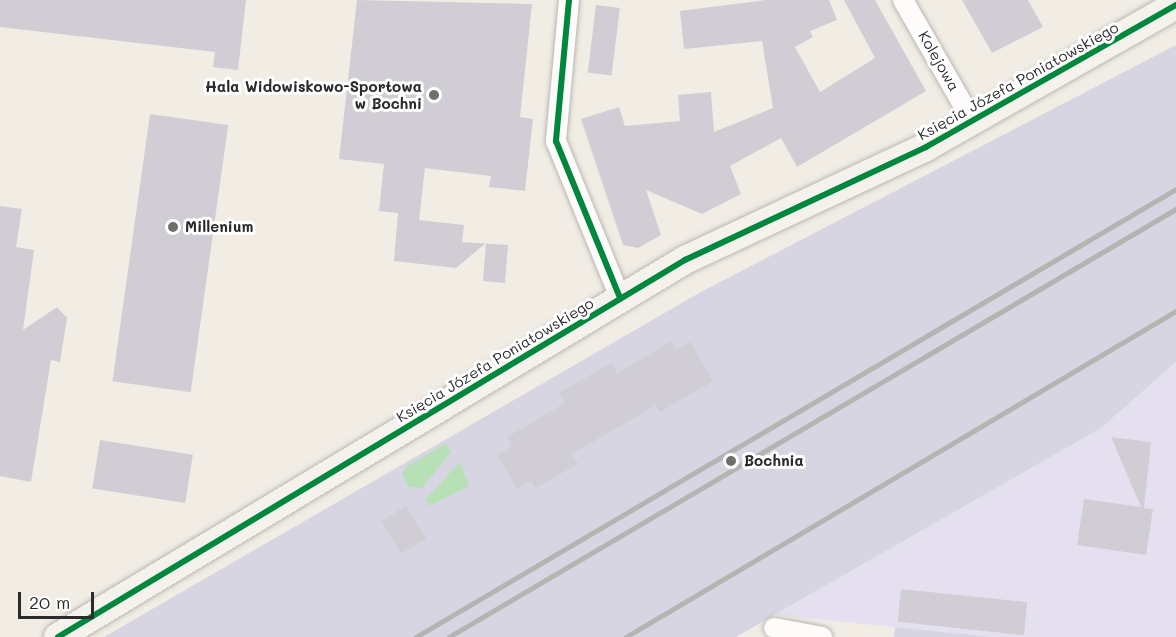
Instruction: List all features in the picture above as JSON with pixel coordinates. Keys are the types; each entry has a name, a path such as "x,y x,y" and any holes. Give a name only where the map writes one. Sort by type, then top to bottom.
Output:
{"main road":[{"name":"Księcia Józefa Poniatowskiego","path":"58,637 620,298 750,225 973,122 1176,5"}],"street":[{"path":"569,0 556,141 620,298"},
{"name":"Kolejowa","path":"903,0 973,122"},
{"path":"774,628 822,637"}],"shaded area":[{"path":"1176,45 1176,362 1101,428 736,637 104,637 699,293"},
{"path":"1176,362 1176,637 992,637 775,615 1101,428"},
{"path":"895,627 992,637 894,637"}],"green space":[{"path":"446,443 451,452 422,488 408,487 402,473 406,467"},
{"path":"460,462 469,486 429,506 425,500"}],"building":[{"path":"0,0 246,0 238,70 213,67 215,52 0,27"},
{"name":"Hala Widowiskowo-Sportowa w Bochni","path":"357,0 532,4 520,117 533,119 525,191 489,187 491,176 425,168 419,220 464,225 462,242 485,244 456,268 394,261 398,213 379,211 384,164 339,159"},
{"path":"765,0 829,0 837,20 810,31 813,37 795,47 820,92 875,58 844,0 875,0 926,91 797,167 781,138 730,166 741,194 702,214 646,190 661,235 638,248 623,245 581,119 619,107 625,126 680,121 678,95 711,92 714,132 773,108 762,41 684,49 680,11"},
{"path":"962,0 1028,0 1043,27 992,53"},
{"path":"596,5 620,8 612,75 588,72"},
{"name":"Millenium","path":"150,114 228,125 191,392 112,381"},
{"path":"0,206 22,209 16,247 34,250 23,330 57,307 67,318 60,362 51,360 31,482 0,476"},
{"path":"486,244 508,245 505,283 483,281"},
{"path":"672,341 676,350 690,342 713,381 660,412 656,405 572,454 578,464 535,488 531,481 517,489 497,455 512,446 507,437 565,403 559,393 611,363 617,373"},
{"path":"1111,437 1151,442 1144,508 1153,509 1146,555 1077,545 1084,499 1141,507"},
{"path":"100,440 193,455 185,503 92,488"},
{"path":"406,506 426,538 402,554 381,521"},
{"path":"901,589 1027,602 1024,635 898,622"}],"railway":[{"path":"416,637 1176,189"},
{"path":"449,637 1176,209"},
{"path":"626,637 1176,311"}],"cycle path":[{"path":"569,0 556,141 620,298"},
{"path":"58,637 685,260 926,147 1176,5"}],"place":[{"name":"Hala Widowiskowo-Sportowa w Bochni","path":"434,95"},
{"name":"Millenium","path":"173,227"},
{"name":"Bochnia","path":"731,461"}]}
